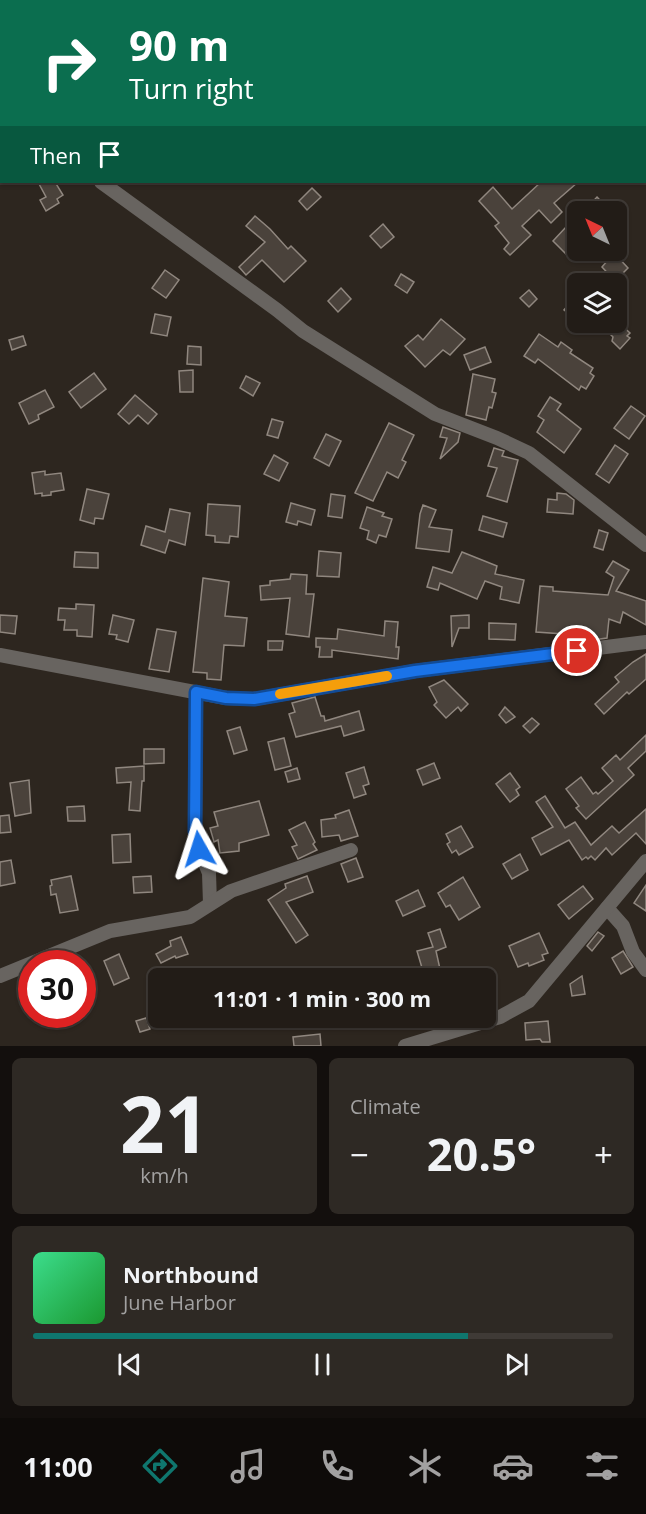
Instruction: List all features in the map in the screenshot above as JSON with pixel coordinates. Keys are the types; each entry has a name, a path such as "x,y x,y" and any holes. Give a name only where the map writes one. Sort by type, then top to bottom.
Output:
{"street":[{"path":"102,183 303,332 435,414 529,453 646,545"},
{"path":"0,655 226,698 254,699 415,671 646,642"},
{"path":"196,692 195,831 199,849 209,873 210,904"},
{"path":"0,976 110,931 190,917 231,891 351,850"},
{"path":"405,1046 500,1017 529,1001 646,861"},
{"path":"607,908 623,926 633,952 646,970"}],"building":[{"path":"39,183 56,183 63,195 57,199 59,203 46,211 40,200 46,197"},
{"path":"540,183 577,183 554,203 562,212 551,223 539,210 522,226 531,235 510,255 504,249 509,243 495,226 499,223 479,201 493,187 512,209"},
{"path":"312,188 321,197 307,210 299,201"},
{"path":"255,216 288,249 291,246 306,261 284,282 262,260 246,275 239,267 265,242 246,226"},
{"path":"383,224 394,237 381,248 370,236"},
{"path":"566,227 567,255 553,241"},
{"path":"607,261 621,261 628,268 623,273 608,273 602,267"},
{"path":"165,270 179,280 166,298 152,288"},
{"path":"401,274 414,282 407,293 395,285"},
{"path":"341,288 351,299 338,312 328,301"},
{"path":"529,290 537,299 529,307 520,298"},
{"path":"155,314 171,317 167,336 151,333"},
{"path":"441,319 465,339 450,355 443,350 425,367 405,346 418,335 423,340"},
{"path":"627,330 630,333 627,336 630,338 620,349 612,341 613,337 609,333 627,333"},
{"path":"539,334 558,347 561,342 572,350 570,353 593,368 590,373 594,376 586,389 581,386 579,390 538,359 535,363 524,356"},
{"path":"23,336 26,345 12,350 9,340"},
{"path":"188,346 201,347 201,365 187,364"},
{"path":"485,347 491,362 470,370 464,355"},
{"path":"193,370 193,392 180,392 179,371"},
{"path":"94,373 106,389 81,408 69,392"},
{"path":"473,374 495,379 492,392 496,393 486,420 466,415"},
{"path":"246,376 260,383 253,396 240,388"},
{"path":"45,390 54,407 38,415 39,419 29,424 19,403"},
{"path":"135,395 157,414 148,424 138,415 129,424 118,414"},
{"path":"550,397 561,404 557,410 581,429 564,453 537,432 544,420 538,416"},
{"path":"631,406 645,416 629,439 614,428"},
{"path":"272,419 283,422 278,438 267,435"},
{"path":"389,423 414,435 402,460 406,462 398,478 387,472 373,501 355,493"},
{"path":"443,427 460,433 458,442 440,459 447,438 440,437"},
{"path":"326,434 341,441 329,466 314,458"},
{"path":"615,445 628,454 609,483 596,474"},
{"path":"494,448 504,451 502,456 518,460 507,502 487,496 497,468 488,466"},
{"path":"274,455 288,463 279,481 264,474"},
{"path":"45,471 45,475 61,473 64,490 51,492 51,495 35,494 32,473"},
{"path":"87,489 109,494 103,519 95,518 94,524 80,520"},
{"path":"557,493 566,494 574,500 573,514 547,512 548,499 557,500"},
{"path":"331,494 345,496 342,518 328,516"},
{"path":"291,503 315,510 311,525 298,521 297,525 286,522"},
{"path":"208,504 240,506 238,537 230,536 229,543 215,542 215,536 206,535"},
{"path":"423,505 436,510 429,527 452,530 449,552 416,548"},
{"path":"367,507 384,513 382,516 392,519 386,537 379,535 376,543 367,539 369,531 360,528"},
{"path":"170,509 190,513 185,545 169,540 165,553 141,545 146,526 165,532"},
{"path":"483,516 507,523 503,537 479,530"},
{"path":"599,530 608,533 603,550 594,547"},
{"path":"319,551 341,553 339,577 317,576"},
{"path":"75,552 98,553 98,568 74,567"},
{"path":"462,552 497,566 495,574 524,580 519,603 500,599 502,587 485,581 477,599 440,583 438,590 427,587 433,567 452,573"},
{"path":"613,561 629,570 616,591 646,601 646,625 623,612 620,623 609,619 607,638 592,640 593,635 564,638 564,634 536,632 540,586 553,587 553,591 608,595 614,577 606,572"},
{"path":"291,574 307,575 306,594 314,594 309,637 286,634 290,598 261,600 260,586 270,585 270,581 290,579"},
{"path":"203,578 229,582 225,616 247,618 244,646 224,645 221,680 207,679 207,673 193,672"},
{"path":"76,604 94,605 92,637 77,636 77,630 64,630 65,620 58,620 59,608 76,609"},
{"path":"0,615 17,616 15,634 0,632"},
{"path":"113,615 134,620 128,642 116,639 117,635 109,634"},
{"path":"469,615 469,628 459,628 452,647 451,616"},
{"path":"385,621 398,622 396,647 399,647 398,659 332,650 332,657 319,657 320,647 316,647 316,638 337,639 338,629 384,636"},
{"path":"489,623 516,624 515,640 489,639"},
{"path":"157,629 176,632 169,672 149,669"},
{"path":"268,641 283,641 282,650 268,650"},
{"path":"646,654 646,679 629,694 627,692 604,714 595,704 619,682 615,677"},
{"path":"444,680 468,704 461,711 458,707 446,718 434,705 437,702 429,687"},
{"path":"315,697 325,721 359,711 364,730 344,736 341,726 296,737 289,714 295,712 292,703"},
{"path":"505,707 515,717 506,723 499,715"},
{"path":"532,718 539,724 530,733 523,726"},
{"path":"240,727 247,750 234,754 227,731"},
{"path":"646,735 646,751 628,768 634,775 586,819 576,808 579,806 566,789 581,777 593,794 596,792 598,794 613,781 602,768 616,755 620,760"},
{"path":"284,738 291,766 275,770 268,742"},
{"path":"144,749 164,749 164,763 144,764"},
{"path":"434,763 440,778 423,785 417,770"},
{"path":"144,766 140,811 129,810 131,782 117,783 116,768"},
{"path":"364,767 369,784 363,786 366,794 354,798 346,773"},
{"path":"297,768 300,779 288,782 285,772"},
{"path":"510,773 520,787 516,790 519,795 510,802 496,784"},
{"path":"29,780 31,813 15,816 10,783"},
{"path":"545,796 565,828 575,822 591,845 612,826 619,833 646,809 646,844 636,833 612,855 606,848 595,860 591,856 582,860 569,840 541,855 532,838 553,827 536,802"},
{"path":"259,801 269,835 239,843 239,851 220,853 218,840 214,842 210,828 218,826 214,812"},
{"path":"84,806 85,821 68,821 67,807"},
{"path":"349,810 358,836 341,841 339,835 322,837 321,820 336,818 335,815"},
{"path":"9,815 11,832 0,833 0,816"},
{"path":"305,822 317,850 298,859 292,847 297,845 289,830"},
{"path":"461,826 473,847 459,855 456,850 452,853 447,844 450,842 446,834"},
{"path":"130,834 131,862 113,863 112,835"},
{"path":"520,854 528,870 512,879 503,864"},
{"path":"356,858 363,877 348,882 341,864"},
{"path":"11,860 15,883 0,886 0,862"},
{"path":"71,876 78,910 60,913 56,894 51,895 51,880"},
{"path":"151,876 152,892 134,893 133,877"},
{"path":"307,876 313,892 286,902 308,935 296,943 268,900 286,888 285,884"},
{"path":"463,877 480,907 459,920 450,905 446,907 438,893"},
{"path":"646,885 646,911 634,903"},
{"path":"583,886 593,899 569,919 558,905"},
{"path":"418,890 425,906 403,916 396,901"},
{"path":"440,929 446,947 436,951 440,968 422,968 417,951 433,947 428,933"},
{"path":"598,932 604,936 592,951 587,946"},
{"path":"539,933 548,953 542,955 544,960 529,966 528,963 518,967 509,946"},
{"path":"181,937 188,954 176,958 175,956 161,963 156,954 171,946 170,941"},
{"path":"623,951 633,967 621,974 612,958"},
{"path":"119,954 129,978 114,985 104,961"},
{"path":"582,976 585,994 572,996 570,984"},
{"path":"146,1018 150,1029 140,1032 136,1021"},
{"path":"548,1021 550,1042 542,1042 540,1039 526,1040 525,1023"},
{"path":"320,1034 321,1046 294,1046 293,1037"}],"slow traffic":[{"path":"280,694 387,676"}],"route":[{"path":"199,849 195,831 196,692 226,698 254,699 415,671 577,651"}]}
